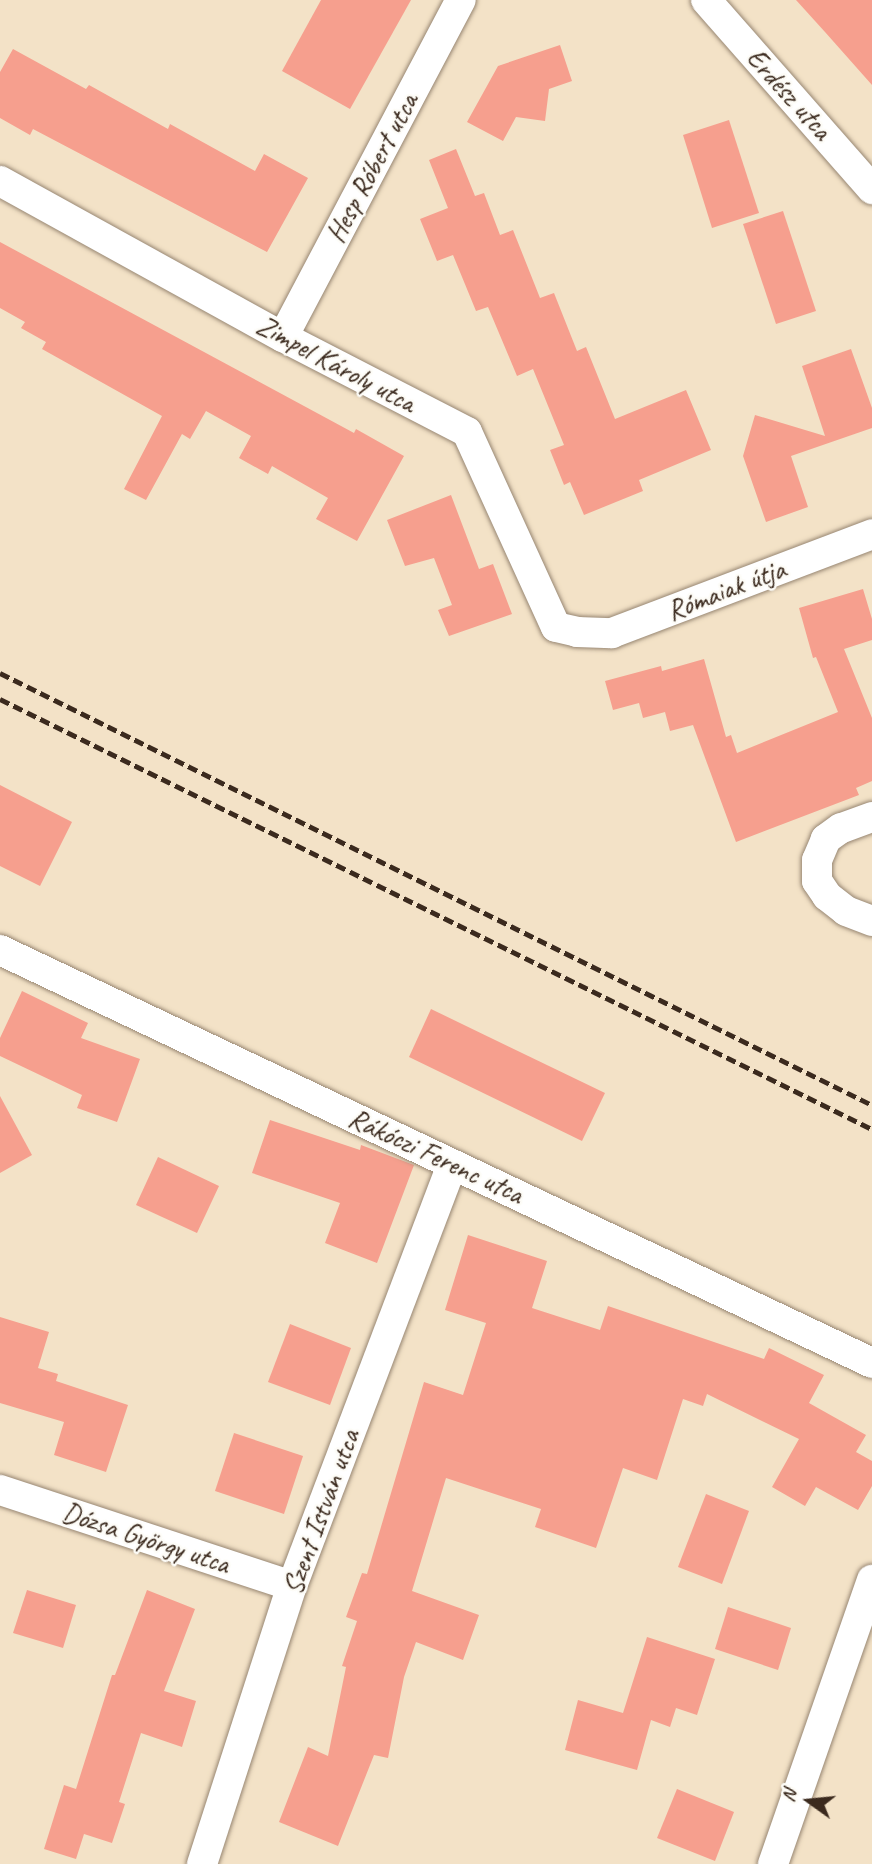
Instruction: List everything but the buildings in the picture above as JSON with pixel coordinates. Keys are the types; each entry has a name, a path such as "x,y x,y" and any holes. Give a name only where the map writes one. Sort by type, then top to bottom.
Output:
{"street":[{"name":"Hesp Róbert utca","path":"284,337 461,0"},
{"name":"Erdész utca","path":"706,0 867,170"},
{"name":"Zimpel Károly utca","path":"0,181 284,337 467,432 556,627 577,632"},
{"name":"Rómaiak útja","path":"577,632 612,633 872,534"},
{"path":"872,817 841,828 826,839 817,860 817,881 827,896 846,911 872,921"},
{"name":"Rákóczi Ferenc utca","path":"4,956 872,1363"},
{"name":"Szent István utca","path":"202,1864 292,1587 452,1164"},
{"name":"Dózsa György utca","path":"0,1490 292,1587"},
{"path":"773,1864 872,1580"}],"railway":[{"path":"0,673 872,1105"},
{"path":"0,699 872,1129"}]}
